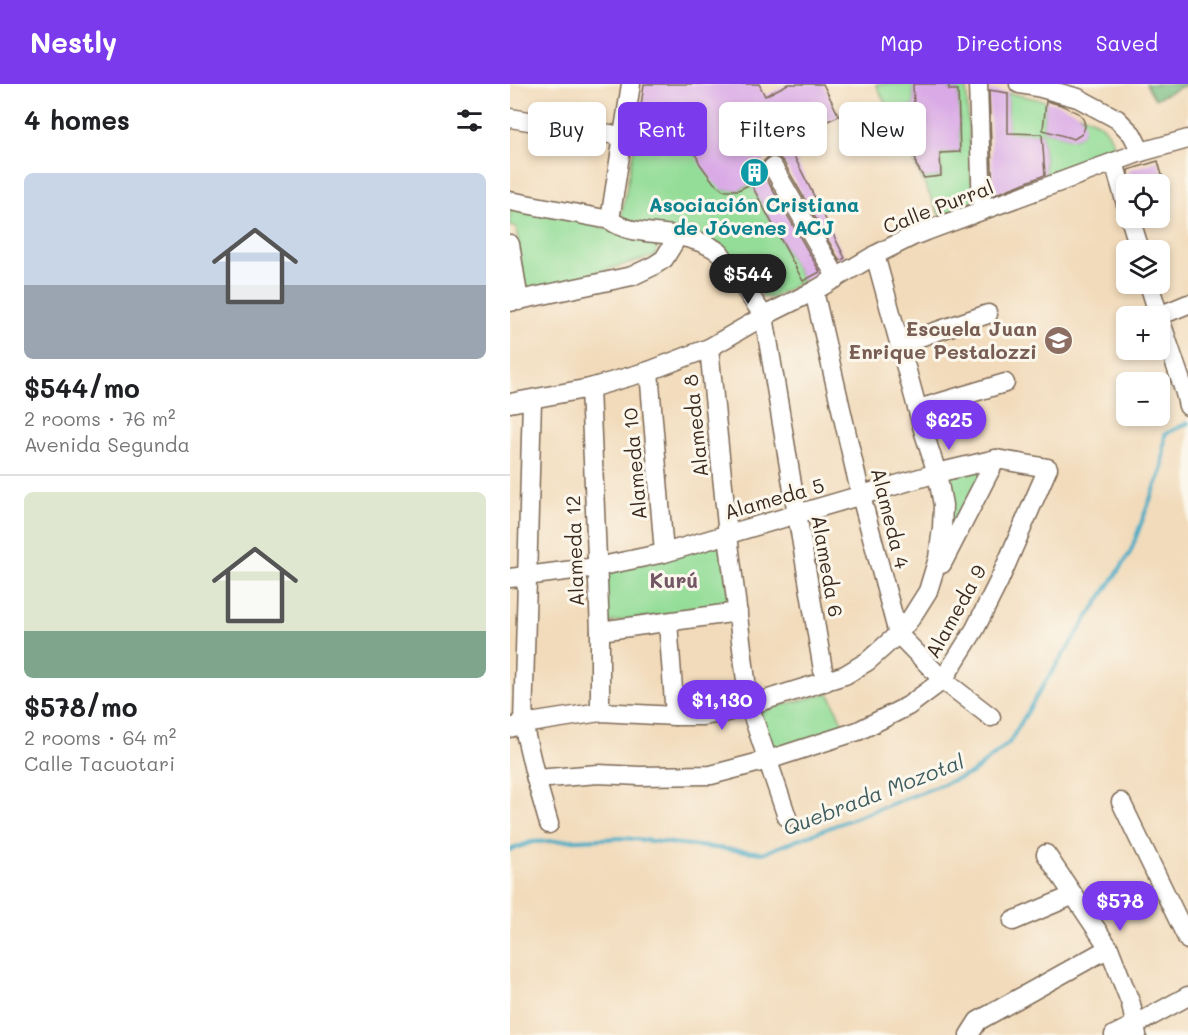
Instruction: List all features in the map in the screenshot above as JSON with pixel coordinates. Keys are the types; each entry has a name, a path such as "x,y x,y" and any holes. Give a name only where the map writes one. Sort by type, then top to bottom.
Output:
{"street":[{"path":"627,102 630,84"},
{"path":"978,84 982,210"},
{"path":"1019,84 1078,98 1117,119 1132,134 1141,152"},
{"path":"510,117 618,135"},
{"name":"Calle Purral","path":"510,403 590,388 649,371 709,348 913,236 1141,152 1188,139"},
{"path":"610,220 619,156"},
{"path":"1114,162 1117,174"},
{"path":"773,167 837,278"},
{"path":"510,201 610,220 629,230 678,236 711,246 720,253 764,316"},
{"path":"510,244 515,302 633,276 664,259 678,236"},
{"path":"875,255 937,473 943,505 938,558 928,591"},
{"name":"Alameda 4","path":"814,291 861,496 898,634 943,680 991,717"},
{"path":"1170,313 1188,304"},
{"path":"900,344 988,314"},
{"name":"Alameda 6","path":"764,316 825,682"},
{"name":"Alameda 8","path":"709,348 748,705 787,817"},
{"path":"1170,350 1187,400"},
{"name":"Alameda 10","path":"649,371 664,553"},
{"path":"918,409 1005,383"},
{"name":"Alameda 12","path":"590,388 600,631 600,712"},
{"path":"532,399 518,577 517,726 549,824"},
{"path":"517,726 600,712 675,716 701,716 727,712 845,675 868,661 898,634 911,618 928,591 996,459"},
{"name":"Alameda 5","path":"518,577 597,567 664,553 937,473 996,459 1048,468"},
{"name":"Alameda 9","path":"536,779 598,774 711,775 768,760 858,731 908,706 943,680 975,628 999,581 1048,468"},
{"path":"600,631 738,612"},
{"path":"668,622 675,716"},
{"path":"1121,802 1188,940"},
{"path":"1046,854 1109,948 1131,1004 1136,1030"},
{"path":"1013,921 1074,896"},
{"path":"969,1035 978,1021 1109,948"},
{"path":"1114,1035 1136,1030 1188,996"}],"green space":[{"path":"876,84 913,84 914,102 885,102"},
{"path":"949,84 966,84 973,204 940,216 911,156 916,156 916,165 924,178 941,176 940,153 960,152 958,90 949,90"},
{"path":"1146,84 1188,84 1155,99"},
{"path":"1008,93 1046,101 1043,130 1074,139 1083,132 1084,128 1080,114 1102,126 1109,133 1115,147 1046,180 1042,134 1008,133"},
{"path":"633,156 698,156 723,190 738,190 751,184 803,281 772,298 763,297 722,245 621,218"},
{"path":"510,209 588,222 658,246 655,256 525,293 516,227 510,226"},
{"path":"986,466 948,547 947,474"},
{"path":"723,543 730,607 603,623 601,569"},
{"path":"829,693 847,733 769,756 755,712"}],"building":[{"path":"644,84 759,84 765,96 788,84 823,84 839,116 827,121 827,102 719,102 719,156 774,156 768,157 763,162 763,173 820,272 803,281 751,184 738,190 723,190 714,183 700,164 696,156 707,156 707,102 642,102"},
{"path":"913,84 949,84 949,90 958,90 960,152 940,153 941,176 924,178 916,165 916,156 926,156 926,102 914,102"},
{"path":"989,90 1008,93 1008,133 1042,134 1045,175 993,195"},
{"path":"1046,101 1080,114 1085,127 1082,134 1074,139 1043,130"},
{"path":"774,156 794,156 845,258 840,261 783,161"},
{"path":"1158,161 1162,174 1129,174 1128,170"}],"waterway":[{"name":"Quebrada Mozotal","path":"510,850 532,842 624,838 763,853 972,773 1009,743 1044,684 1130,553 1162,471 1165,434 1188,423"}],"place":[{"name":"Asociación Cristiana de Jóvenes ACJ","path":"754,173"},
{"name":"Escuela Juan Enrique Pestalozzi","path":"1058,340"}],"district":[{"name":"Kurú","path":"674,579"}]}
